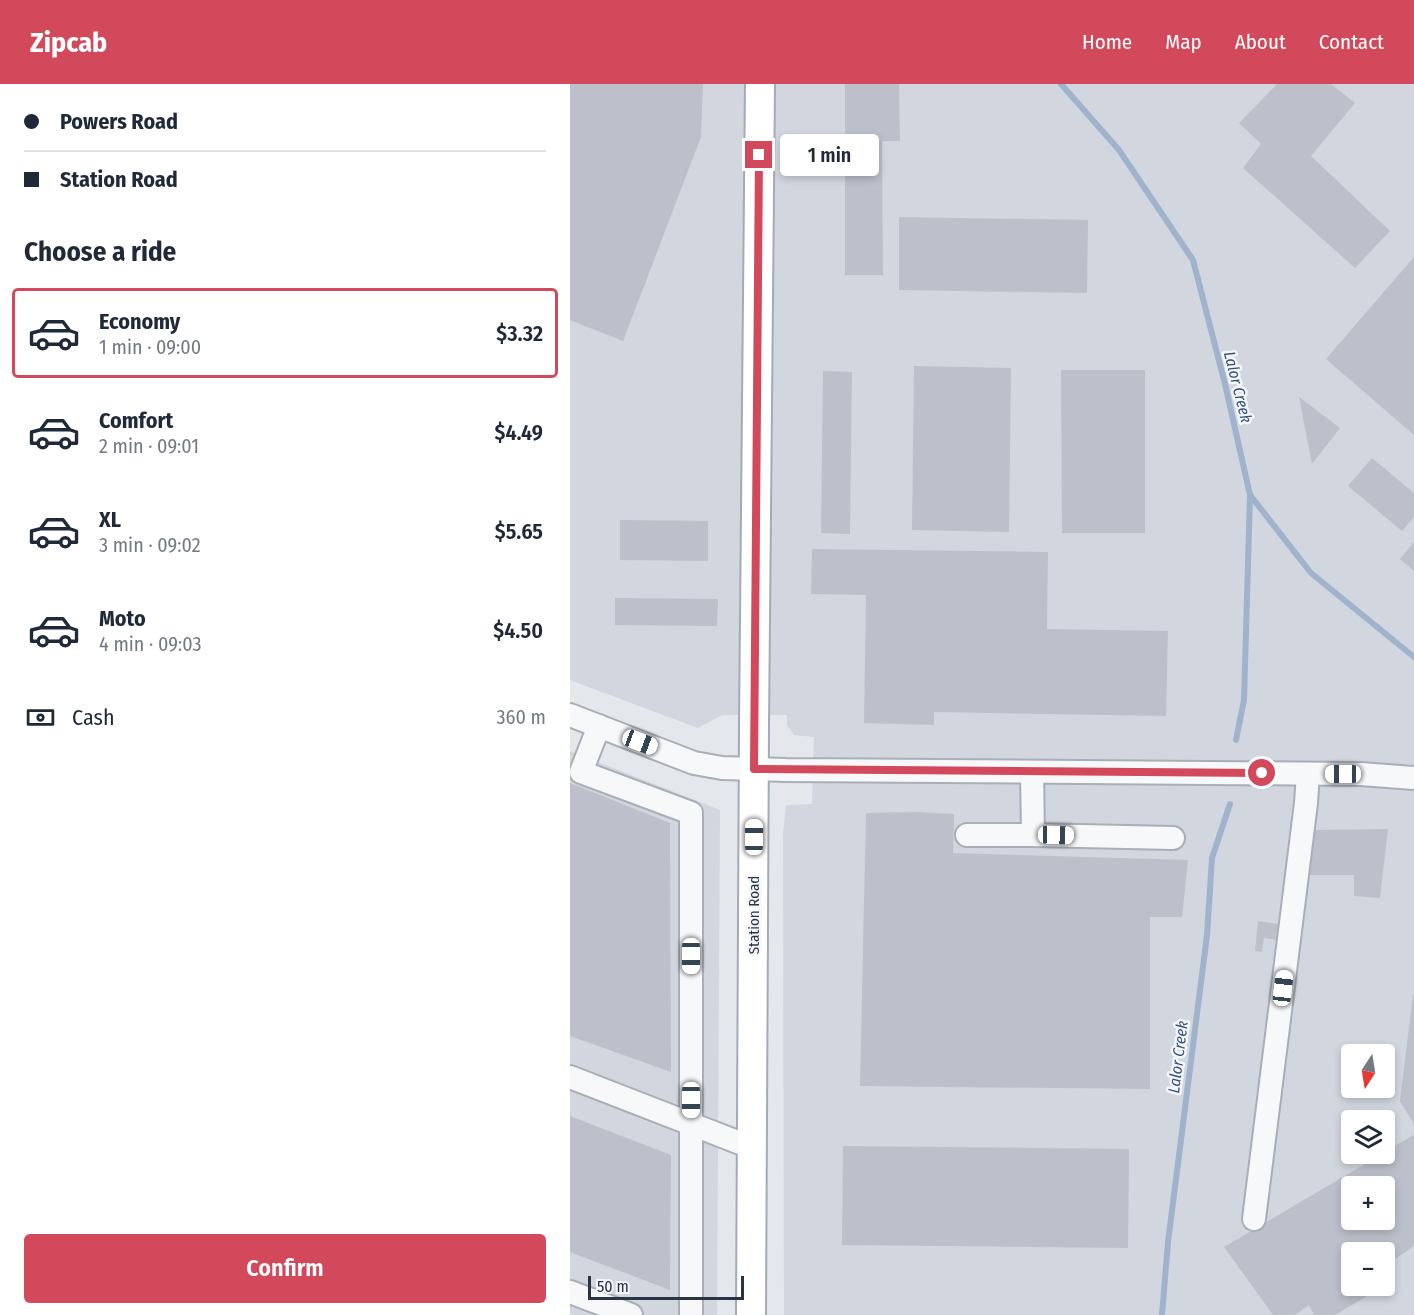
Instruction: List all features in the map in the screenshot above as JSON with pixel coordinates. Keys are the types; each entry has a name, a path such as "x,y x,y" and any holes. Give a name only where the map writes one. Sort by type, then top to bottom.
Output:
{"main road":[{"name":"Station Road","path":"751,1315 760,84"}],"street":[{"path":"570,715 694,763 711,767 1361,774 1414,778"},
{"path":"599,726 581,772 691,813 691,1315"},
{"path":"1032,772 1033,835"},
{"path":"1254,1219 1308,774"},
{"path":"968,835 1173,838"},
{"path":"570,1077 753,1148"},
{"path":"570,1292 631,1315"}],"shaded area":[{"path":"570,84 1414,84 1414,1315 784,1315 783,835 786,805 812,804 814,737 794,735 787,725 787,715 722,715 698,728 570,680"},
{"path":"570,751 720,810 717,1315 570,1315"}],"building":[{"path":"570,84 703,84 701,137 623,341 570,320"},
{"path":"845,84 899,84 900,141 882,141 883,275 845,275"},
{"path":"1277,84 1331,84 1355,103 1311,156 1390,231 1355,268 1243,168 1261,144 1239,123"},
{"path":"899,217 1088,220 1087,293 899,290"},
{"path":"1414,257 1414,435 1326,359"},
{"path":"914,366 1011,368 1009,532 912,530"},
{"path":"1061,370 1145,370 1145,533 1062,533"},
{"path":"823,371 852,372 850,534 821,533"},
{"path":"1299,397 1340,428 1312,464"},
{"path":"1372,458 1414,493 1414,517 1402,531 1348,486"},
{"path":"620,520 708,521 708,561 620,560"},
{"path":"1414,542 1414,571 1400,559"},
{"path":"812,549 1048,552 1047,629 1168,631 1166,716 934,712 934,725 864,723 866,595 811,594"},
{"path":"615,598 718,599 717,626 615,625"},
{"path":"570,783 670,823 671,1072 570,1036"},
{"path":"866,813 954,814 953,853 1188,860 1182,917 1150,917 1150,1089 860,1086"},
{"path":"1388,829 1380,898 1354,896 1354,875 1309,875 1313,830"},
{"path":"1258,921 1285,925 1283,941 1264,938 1262,952 1255,951"},
{"path":"1414,995 1414,1124 1400,1101"},
{"path":"570,1116 671,1155 670,1290 570,1252"},
{"path":"1414,1135 1414,1246 1395,1259 1395,1242 1341,1242 1341,1296 1367,1296 1335,1315 1314,1315 1309,1305 1295,1315 1273,1315 1224,1247 1341,1178 1341,1230 1395,1230 1395,1176 1345,1176 1365,1164 1395,1164 1395,1146"},
{"path":"843,1146 1129,1149 1128,1248 842,1245"}],"waterway":[{"name":"Lalor Creek","path":"1061,84 1119,150 1193,260 1225,384 1250,495 1244,700 1236,740"},
{"path":"1250,495 1311,573 1414,657"},
{"name":"Lalor Creek","path":"1162,1315 1168,1242 1207,935 1212,858 1230,804"}],"route":[{"path":"759,155 754,769 1262,773"}]}
